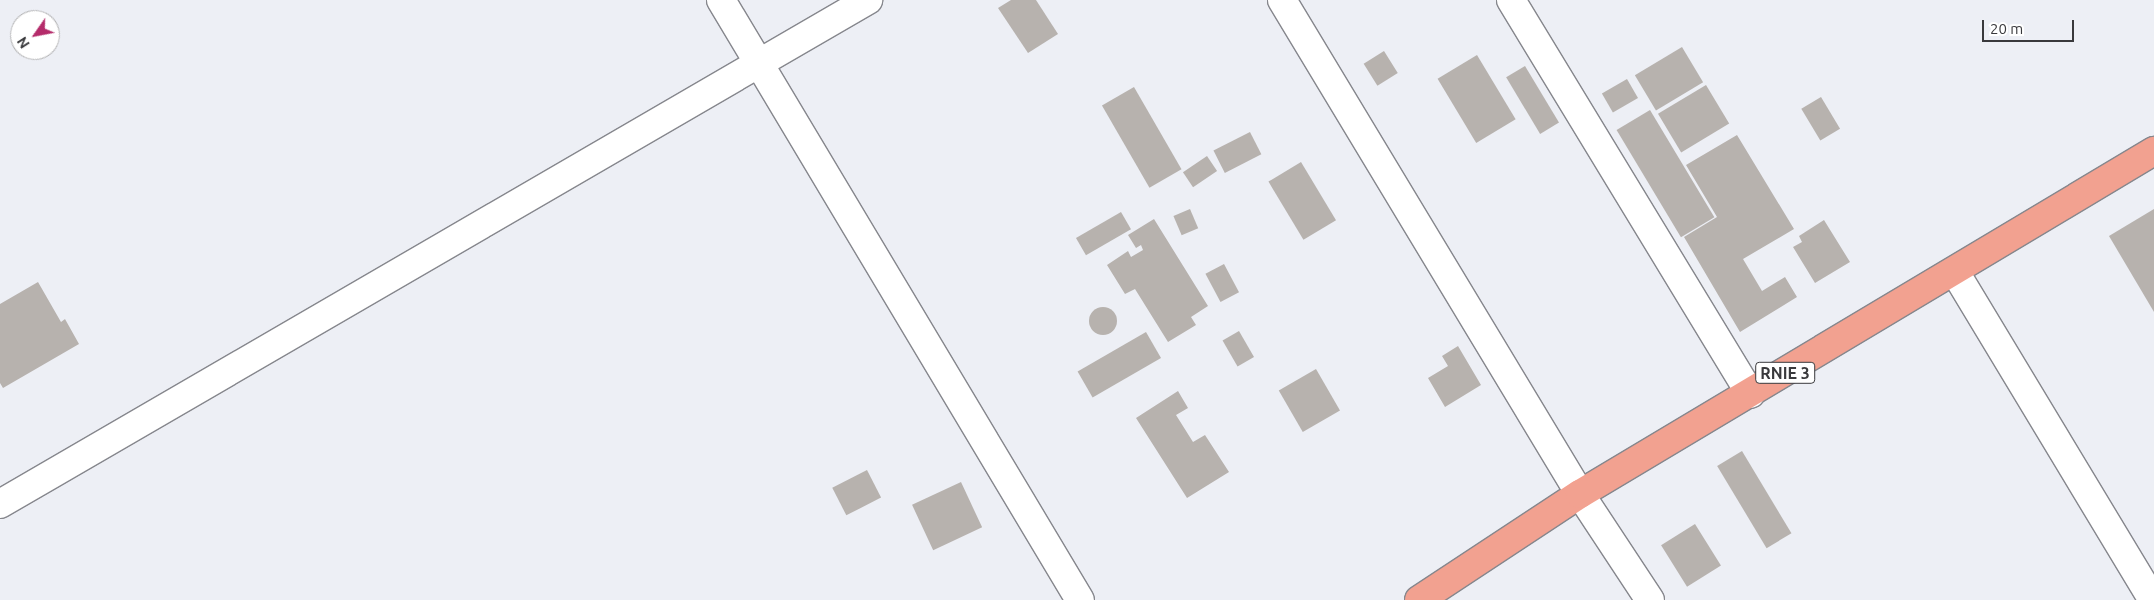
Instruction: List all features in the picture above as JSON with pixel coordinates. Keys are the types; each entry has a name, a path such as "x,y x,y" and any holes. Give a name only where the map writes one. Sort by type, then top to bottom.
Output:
{"highway":[{"name":"RNIE 3","path":"1419,600 1580,494 1751,394 2154,151"}],"street":[{"path":"721,0 1080,600"},
{"path":"0,504 761,64 868,0"},
{"path":"1282,0 1580,494 1650,600"},
{"path":"1511,0 1751,394"},
{"path":"1955,272 2153,600"}],"building":[{"path":"1011,0 1036,0 1058,34 1028,53 998,8"},
{"path":"1682,47 1703,82 1656,110 1635,75"},
{"path":"1384,51 1398,73 1377,86 1364,64"},
{"path":"1477,55 1516,119 1476,143 1438,79"},
{"path":"1525,66 1559,123 1540,134 1506,77"},
{"path":"1627,79 1638,98 1613,113 1602,94"},
{"path":"1706,85 1729,124 1681,152 1658,114"},
{"path":"1134,87 1182,169 1149,188 1102,106"},
{"path":"1821,97 1840,129 1820,141 1801,109"},
{"path":"1650,110 1714,217 1681,237 1617,130"},
{"path":"1250,132 1261,154 1225,173 1213,151"},
{"path":"1737,135 1794,229 1743,259 1762,291 1785,277 1797,297 1740,332 1684,237 1717,217 1686,165"},
{"path":"1207,156 1217,171 1193,187 1183,172"},
{"path":"1301,162 1336,220 1303,240 1268,182"},
{"path":"1190,209 1198,228 1182,235 1173,216"},
{"path":"2154,209 2154,312 2109,236"},
{"path":"1121,212 1131,229 1086,255 1076,238"},
{"path":"1154,219 1208,306 1191,317 1196,325 1168,342 1135,289 1125,294 1107,265 1128,251 1131,257 1143,250 1141,245 1136,248 1128,235"},
{"path":"1824,220 1850,262 1815,283 1793,247 1802,242 1799,236"},
{"path":"1224,264 1239,292 1220,302 1205,274"},
{"path":"38,282 61,322 65,319 79,344 3,388 0,383 0,304"},
{"path":"1103,307 1113,311 1117,321 1113,331 1103,335 1093,331 1089,321 1093,311"},
{"path":"1239,331 1254,357 1238,366 1223,340"},
{"path":"1146,332 1161,358 1093,397 1078,372"},
{"path":"1458,346 1481,385 1445,407 1428,378 1448,366 1442,356"},
{"path":"1316,369 1340,411 1303,432 1279,390"},
{"path":"1178,391 1188,408 1176,415 1193,442 1205,435 1229,472 1187,498 1136,418"},
{"path":"1742,451 1791,533 1767,548 1717,466"},
{"path":"867,470 881,498 846,515 832,488"},
{"path":"961,482 982,527 933,550 912,505"},
{"path":"1695,524 1721,566 1687,587 1661,545"}]}
